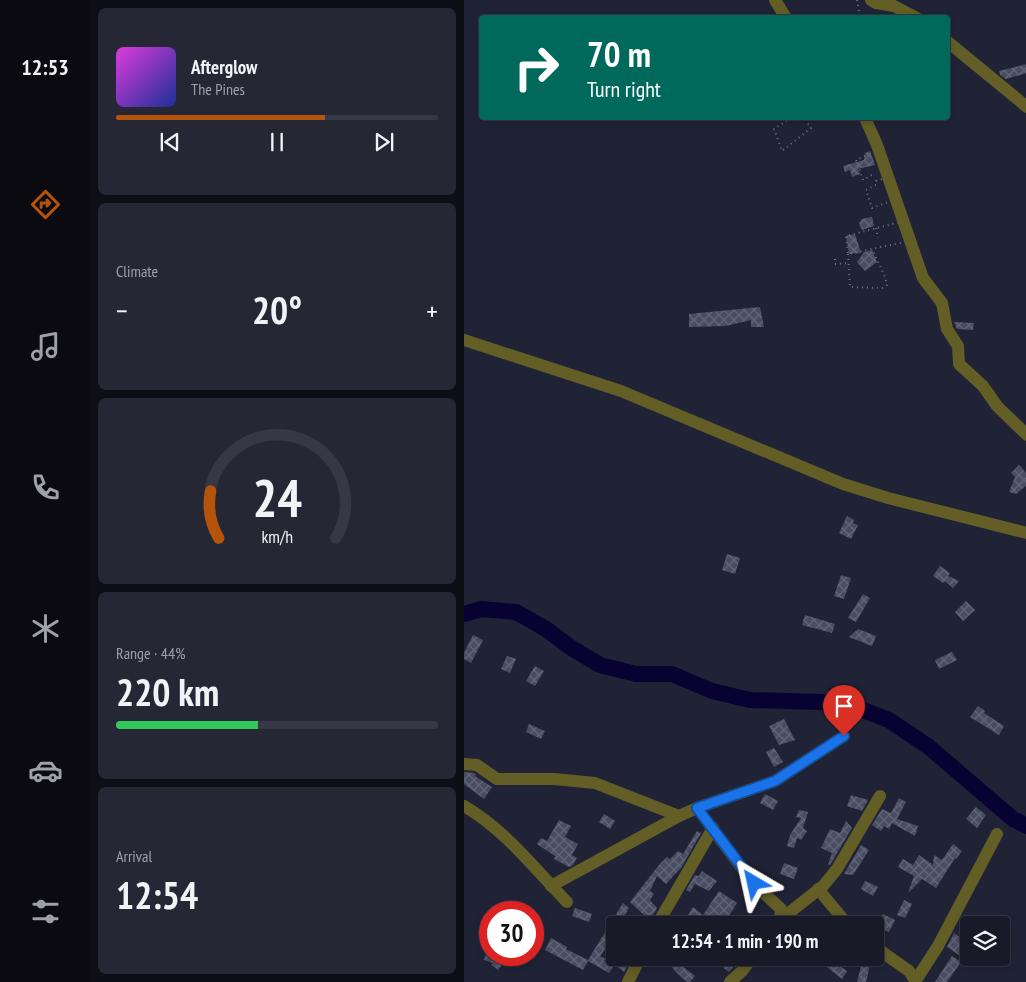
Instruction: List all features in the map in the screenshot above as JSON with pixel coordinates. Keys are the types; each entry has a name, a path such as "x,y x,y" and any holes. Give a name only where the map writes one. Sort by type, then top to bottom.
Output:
{"street":[{"path":"775,0 784,15"},
{"path":"871,0 876,3 894,6 912,15"},
{"path":"950,44 1026,107"},
{"path":"866,120 877,145 886,177 922,278 942,303 947,329 958,346 959,364 983,386 997,406 1026,435"},
{"path":"464,340 621,391 843,484 888,498 1026,533"},
{"path":"551,886 679,816 775,781 844,736"},
{"path":"464,764 477,765 497,779 554,779 595,783 679,816"},
{"path":"785,916 818,889 837,869 880,796"},
{"path":"464,806 478,814 510,841 567,902"},
{"path":"697,808 754,883 781,909 779,916"},
{"path":"662,916 713,828"},
{"path":"884,953 909,971 916,981 938,946 997,834"},
{"path":"818,889 840,916"},
{"path":"628,982 636,966"},
{"path":"730,982 746,966"}],"path":[{"path":"857,0 860,15"},
{"path":"788,120 774,130 782,151 811,128 805,120"},
{"path":"865,156 856,160 863,180 881,170 886,177 893,200 872,208 866,190 876,186 876,181 886,177"},
{"path":"848,254 905,242 900,222 846,236 850,287 882,288 888,285 872,249"},
{"path":"876,228 878,238"},
{"path":"835,260 835,264 849,263"}],"building":[{"path":"1027,64 1027,73 1006,79 1000,75 999,71"},
{"path":"870,151 875,165 858,169 860,174 852,177 850,170 845,172 843,166 864,160 865,153"},
{"path":"872,217 874,226 862,230 859,223 862,219"},
{"path":"855,234 861,253 849,254 846,236"},
{"path":"872,250 877,262 865,271 857,262 864,252"},
{"path":"760,307 764,327 751,327 751,320 725,326 689,327 689,314"},
{"path":"954,322 974,323 973,330 957,329"},
{"path":"1019,465 1027,474 1027,485 1016,494 1009,492 1015,477 1011,473"},
{"path":"847,516 854,520 853,523 858,525 851,539 839,533"},
{"path":"727,554 740,558 735,574 722,570"},
{"path":"940,566 950,573 948,576 959,581 953,588 945,581 943,583 933,576"},
{"path":"841,575 851,578 844,599 834,596"},
{"path":"863,594 870,598 856,622 848,618"},
{"path":"966,601 975,610 963,621 955,612"},
{"path":"805,615 835,624 832,633 802,625"},
{"path":"858,629 876,636 872,646 849,637"},
{"path":"473,635 483,640 471,663 464,659 464,653"},
{"path":"952,652 957,660 939,669 935,660"},
{"path":"507,656 516,659 510,673 501,669"},
{"path":"535,666 544,671 535,686 526,681"},
{"path":"978,706 985,711 984,713 1004,726 999,735 970,717"},
{"path":"784,719 795,740 779,745 769,726"},
{"path":"529,724 545,731 541,739 526,732"},
{"path":"774,748 783,762 774,767 766,752"},
{"path":"464,772 476,774 475,776 492,787 484,799 464,784"},
{"path":"765,794 778,801 773,810 760,803"},
{"path":"851,795 868,800 862,811 847,806"},
{"path":"899,798 906,802 897,819 918,826 915,836 892,823 889,829 884,826 881,831 872,825 882,809 891,813"},
{"path":"976,807 986,815 977,828 966,819"},
{"path":"799,810 808,812 803,828 807,831 801,840 797,838 794,848 787,846 790,835 801,818 796,817"},
{"path":"604,814 615,821 610,829 599,822"},
{"path":"559,820 571,826 565,837 578,844 572,855 577,858 573,865 569,867 554,859 555,856 537,844 541,838 547,841"},
{"path":"846,821 852,828 830,865 828,864 832,853 821,848 830,829 840,833"},
{"path":"697,831 701,833 681,868 666,884 657,876 650,891 654,894 650,900 657,908 652,916 643,916 630,902 667,857 670,859 678,851 683,854"},
{"path":"953,844 962,851 955,858 936,888 922,879 908,893 914,876 898,867 903,859 913,865 919,855 933,865 934,855 942,860"},
{"path":"861,845 869,850 853,875 844,874"},
{"path":"784,863 798,868 794,879 780,874"},
{"path":"702,871 717,881 709,891 695,884 690,892 686,890 695,875 699,876"},
{"path":"865,881 878,887 873,896 861,889"},
{"path":"719,891 737,903 729,916 688,915 693,907 703,915"},
{"path":"904,900 912,904 905,918 897,915"},
{"path":"623,903 629,908 625,916 615,916"},
{"path":"575,908 592,914 589,922 572,916"},
{"path":"883,914 895,920 889,932 884,930 884,916 882,916"},
{"path":"606,931 606,947 600,957 605,958 606,966 613,967 609,973 588,961 583,970 545,950 551,938 567,947 566,949 588,960"},
{"path":"954,933 960,938 959,955 947,947"},
{"path":"952,956 960,961 947,982 935,982"},
{"path":"492,966 501,966 498,970"},
{"path":"616,966 627,966 624,972"},
{"path":"671,966 682,966 695,976 690,982 687,982"},
{"path":"721,966 734,966 729,972"},
{"path":"826,966 840,966 847,971 842,979"},
{"path":"861,966 870,966 866,982 857,982"}],"waterway":[{"path":"464,614 481,609 516,612 546,629 573,649 600,665 636,674 672,674 712,691 750,700 820,702 855,707 889,720 929,747 1013,819 1027,826"}],"route":[{"path":"754,883 697,808 775,781 844,736"}]}
